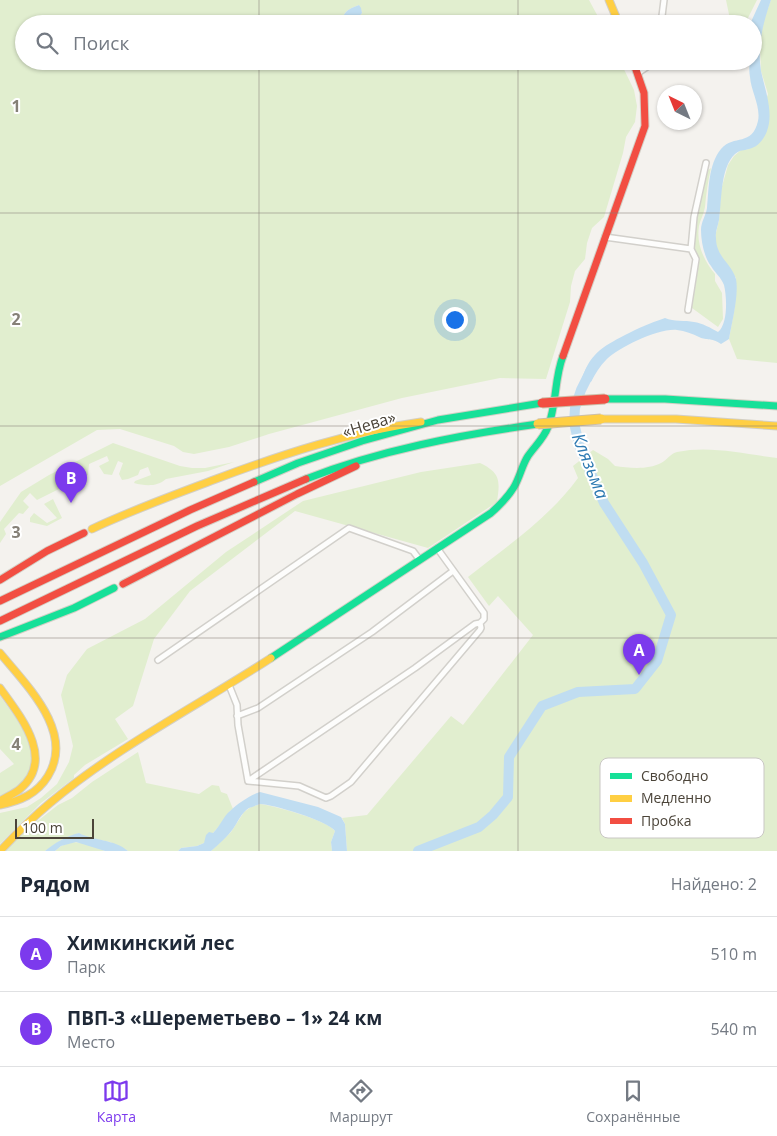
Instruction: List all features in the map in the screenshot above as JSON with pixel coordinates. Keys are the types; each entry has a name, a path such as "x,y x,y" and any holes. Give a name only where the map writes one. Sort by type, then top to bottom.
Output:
{"main road":[{"path":"610,0 616,15"},
{"path":"0,851 24,825 51,802 116,756 229,685 491,513 504,501 514,487 527,457 543,437 548,427 555,399 559,366 645,126 647,106 637,70"},
{"name":"«Нева»","path":"0,601 207,503 298,463 362,440 438,420 542,403 605,399 665,399 777,406"},
{"name":"«Нева»","path":"0,621 248,503 308,478 385,453 490,431 538,424 601,419 676,419 777,426"},
{"path":"0,580 47,551 128,512 289,452 379,428 438,420"},
{"path":"0,637 74,608 167,563 308,487 385,453"},
{"path":"0,653 48,717 55,732 57,744 51,773 40,788 18,801 0,805"},
{"path":"0,688 30,731 34,741 37,760 30,779 23,787 0,801"}],"street":[{"path":"662,15 664,0"},
{"path":"638,73 643,70"},
{"path":"688,310 696,259 691,249 694,217 706,164"},
{"path":"605,237 691,249"},
{"path":"158,660 349,528 414,551 419,559"},
{"path":"248,781 484,619 484,613 437,548"},
{"path":"237,716 258,708 372,632 453,571"},
{"path":"248,781 299,786 326,798 331,796 351,782 480,630 480,623"},
{"path":"229,685 237,705 238,725 248,781"}],"green space":[{"path":"0,0 589,0 597,15 360,15 362,13 359,5 350,9 344,15 15,15 15,70 624,70 634,90 637,106 635,122 626,137 604,217 592,228 587,243 585,259 575,271 571,286 570,302 546,379 500,378 402,398 269,434 229,447 194,454 183,452 174,446 120,429 97,430 0,486"},
{"path":"726,0 757,0 750,15 729,15"},
{"path":"771,0 777,0 777,363 737,359 729,339 735,306 736,278 717,250 715,237 719,220 721,190 728,165 741,150 749,149 768,94 761,71 763,22"},
{"path":"711,168 704,212 698,233 702,252 707,264 715,274 715,281 722,293 723,319 718,327 692,308 690,304 697,262 693,249 697,208 707,171"},
{"path":"113,443 180,466 192,468 205,468 234,462 208,471 166,479 155,485 147,485 134,483 151,475 148,467 140,470 138,475 122,480 119,474 123,463 118,461 112,475 104,474 99,466 109,461 107,456 89,464 88,475 79,479 74,469 64,474 69,484 37,500 30,493 23,501 29,507 23,514 19,513 4,529 6,534 0,543 0,522 21,492 49,475"},
{"path":"702,449 777,458 777,851 347,851 345,824 342,818 367,815 451,716 463,725 533,635 498,596 489,606 468,577 526,531 567,493 578,478 573,466 593,450 608,459 615,466 632,468 656,465 675,453"},
{"path":"480,463 492,470 498,478 497,502 428,548 295,511 190,591 154,639 133,706 115,719 128,739 85,765 74,775 74,778 41,803 0,844 0,813 27,807 41,798 57,784 69,762 73,746 61,695 67,675 87,649 145,619 226,552 303,501 421,472"},
{"path":"53,499 62,518 47,526 30,522 30,518 34,513 47,523 57,518 44,504"},
{"path":"0,696 26,736 31,750 32,763 28,775 18,786 0,796 0,773 14,764 0,749"},
{"path":"138,752 146,783 199,794 212,785 219,786 221,792 227,794 233,809 204,843 181,848 178,851 128,851 110,842 86,837 79,833 63,839 45,851 6,851 31,824"},
{"path":"260,804 300,814 330,827 335,831 331,842 332,851 211,851 231,832 244,812"},
{"path":"72,842 84,843 105,851 55,851 61,846"}],"water":[{"path":"761,0 771,0 762,32 762,15 754,15"},
{"path":"359,5 362,13 360,15 344,15 350,9"},
{"path":"749,70 761,70 767,93 770,116 767,131 758,145 739,151 730,160 722,185 716,234 717,245 721,255 734,274 737,285 729,339 721,344 680,330 660,332 640,339 612,355 604,362 591,382 581,382 584,372 597,352 625,335 654,322 665,318 691,321 718,332 724,323 726,296 724,285 706,258 702,244 701,227 707,208 711,170 717,155 721,149 731,142 752,134 758,121 758,110"},
{"path":"260,792 318,807 341,817 345,824 347,851 332,851 331,842 335,831 330,827 299,814 260,804 246,810 231,832 211,851 178,851 181,848 204,843 206,835 209,832 213,833 233,808 248,797"},
{"path":"79,833 117,844 128,851 105,851 76,842 61,846 55,851 45,851 61,840"}],"waterway":[{"name":"Клязьма","path":"418,851 479,827 493,815 508,797 509,757 542,706 578,692 635,689 657,661 671,615 643,563 604,503 580,448 574,423 575,408 591,370"}],"traffic: fast":[{"path":"271,658 491,513 501,504 514,487 526,460 548,427 563,356"},
{"path":"605,399 665,399 777,406"},
{"path":"254,482 298,463 362,441 438,420 542,403"},
{"path":"306,479 391,452 479,433 538,424"},
{"path":"0,637 74,608 114,588"}],"traffic: slow":[{"path":"609,0 615,15"},
{"path":"601,419 676,419 777,426"},
{"path":"538,424 601,419"},
{"path":"92,529 169,497 292,453 343,438 421,422"},
{"path":"0,653 23,680 44,710 52,726 56,743 55,759 48,776 39,788 27,796 0,805"},
{"path":"0,851 43,809 102,763 271,658"},
{"path":"0,688 25,724 35,751 35,764 30,777 20,789 0,801"}],"traffic: jam":[{"path":"563,356 645,126 644,93 636,70"},
{"path":"542,403 605,399"},
{"path":"123,584 297,494 356,466"},
{"path":"0,621 197,526 306,479"},
{"path":"0,601 190,510 254,482"},
{"path":"0,580 47,551 84,533"}],"place":[{"name":"ПВП-3 «Шереметьево – 1» 24 км","path":"71,503"},
{"name":"Химкинский лес","path":"639,675"}]}
